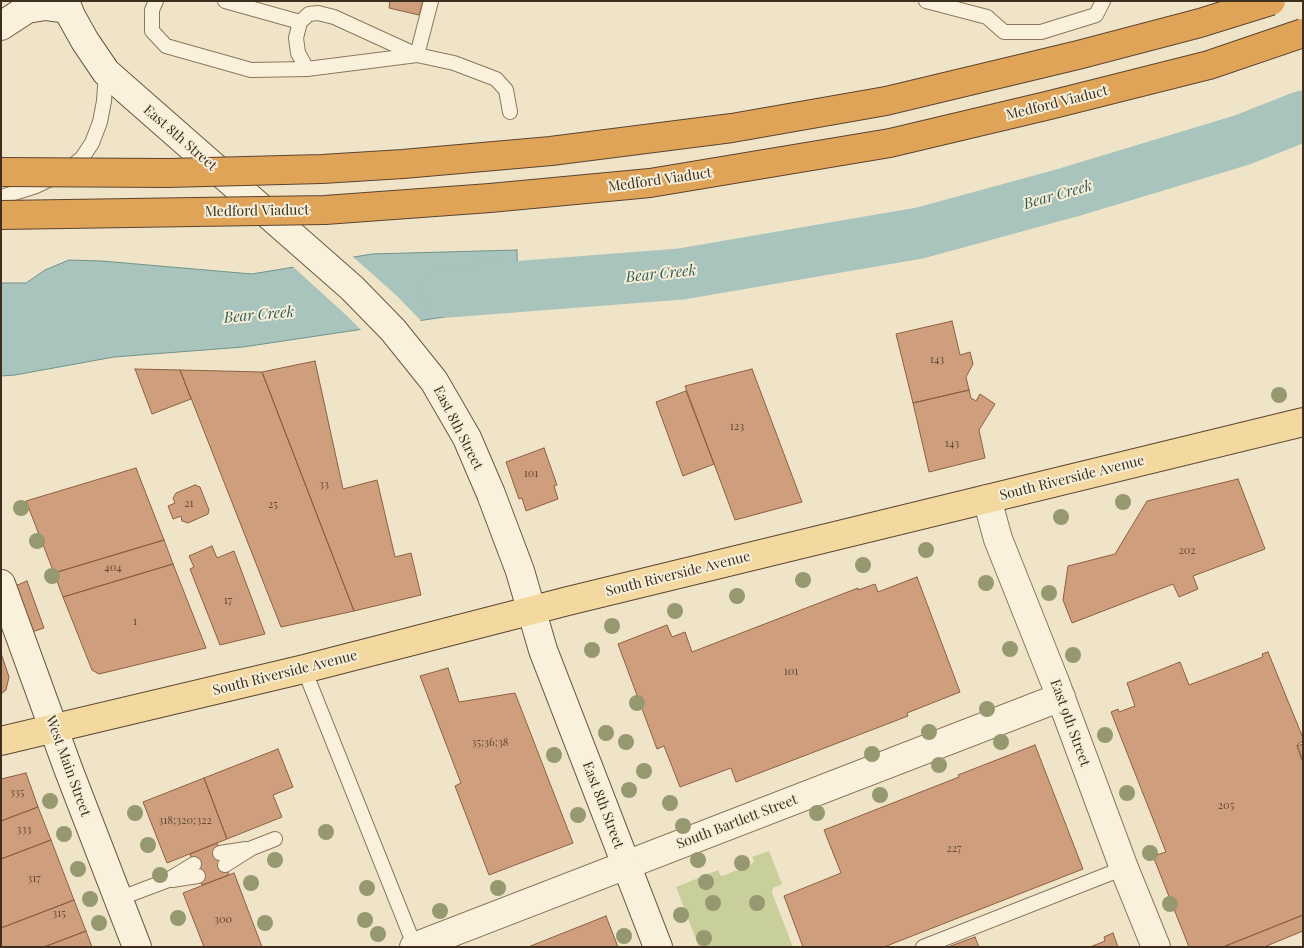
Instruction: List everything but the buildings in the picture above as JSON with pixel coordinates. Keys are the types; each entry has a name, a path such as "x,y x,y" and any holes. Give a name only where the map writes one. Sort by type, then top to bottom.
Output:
{"highway":[{"path":"1,172 168,173 322,169 551,151 732,128 896,98 1078,56 1200,23 1271,1"},
{"name":"Medford Viaduct","path":"1,215 325,210 490,198 650,183 900,141 1209,65 1303,33"}],"main road":[{"path":"1,26 27,9 66,5"},
{"name":"East 8th Street","path":"66,5 85,41 106,72 352,288 393,330 434,381 454,413 474,454 520,571 543,650 658,947"},
{"name":"South Riverside Avenue","path":"1,741 304,669 531,610 1303,422"},
{"name":"East 9th Street","path":"987,499 998,539 1156,947"},
{"name":"West Main Street","path":"1,584 136,947"},
{"name":"South Bartlett Street","path":"414,947 1060,698"}],"lane":[{"path":"156,1 152,10 152,31 166,46 251,70 307,69 417,55"},
{"path":"225,1 300,22"},
{"path":"417,55 432,1"},
{"path":"926,1 987,17 1004,32 1040,32 1096,16 1103,1"},
{"path":"307,69 298,53 296,38 300,22 309,14 318,13 334,17 417,55 454,63 496,79 506,90 510,112"},
{"path":"1,196 36,186 63,173 82,158 92,143 100,122 106,72"},
{"path":"304,669 414,947"},
{"path":"223,859 275,839"},
{"path":"923,947 1124,868"},
{"path":"118,899 196,870"}],"green space":[{"path":"769,851 782,884 773,888 772,893 793,947 699,947 676,887 718,870 721,876 725,875 752,864 754,861 752,857"}],"water":[{"path":"517,250 518,301 491,310 243,347 114,357 1,376 1,283 26,283 45,270 69,260 102,261 252,274 372,254"}],"pier":[{"path":"351,255 397,296 423,323 363,332 290,264"}],"waterway":[{"name":"Bear Creek","path":"448,292 681,274 920,233 1070,192 1242,140 1303,116"}]}
